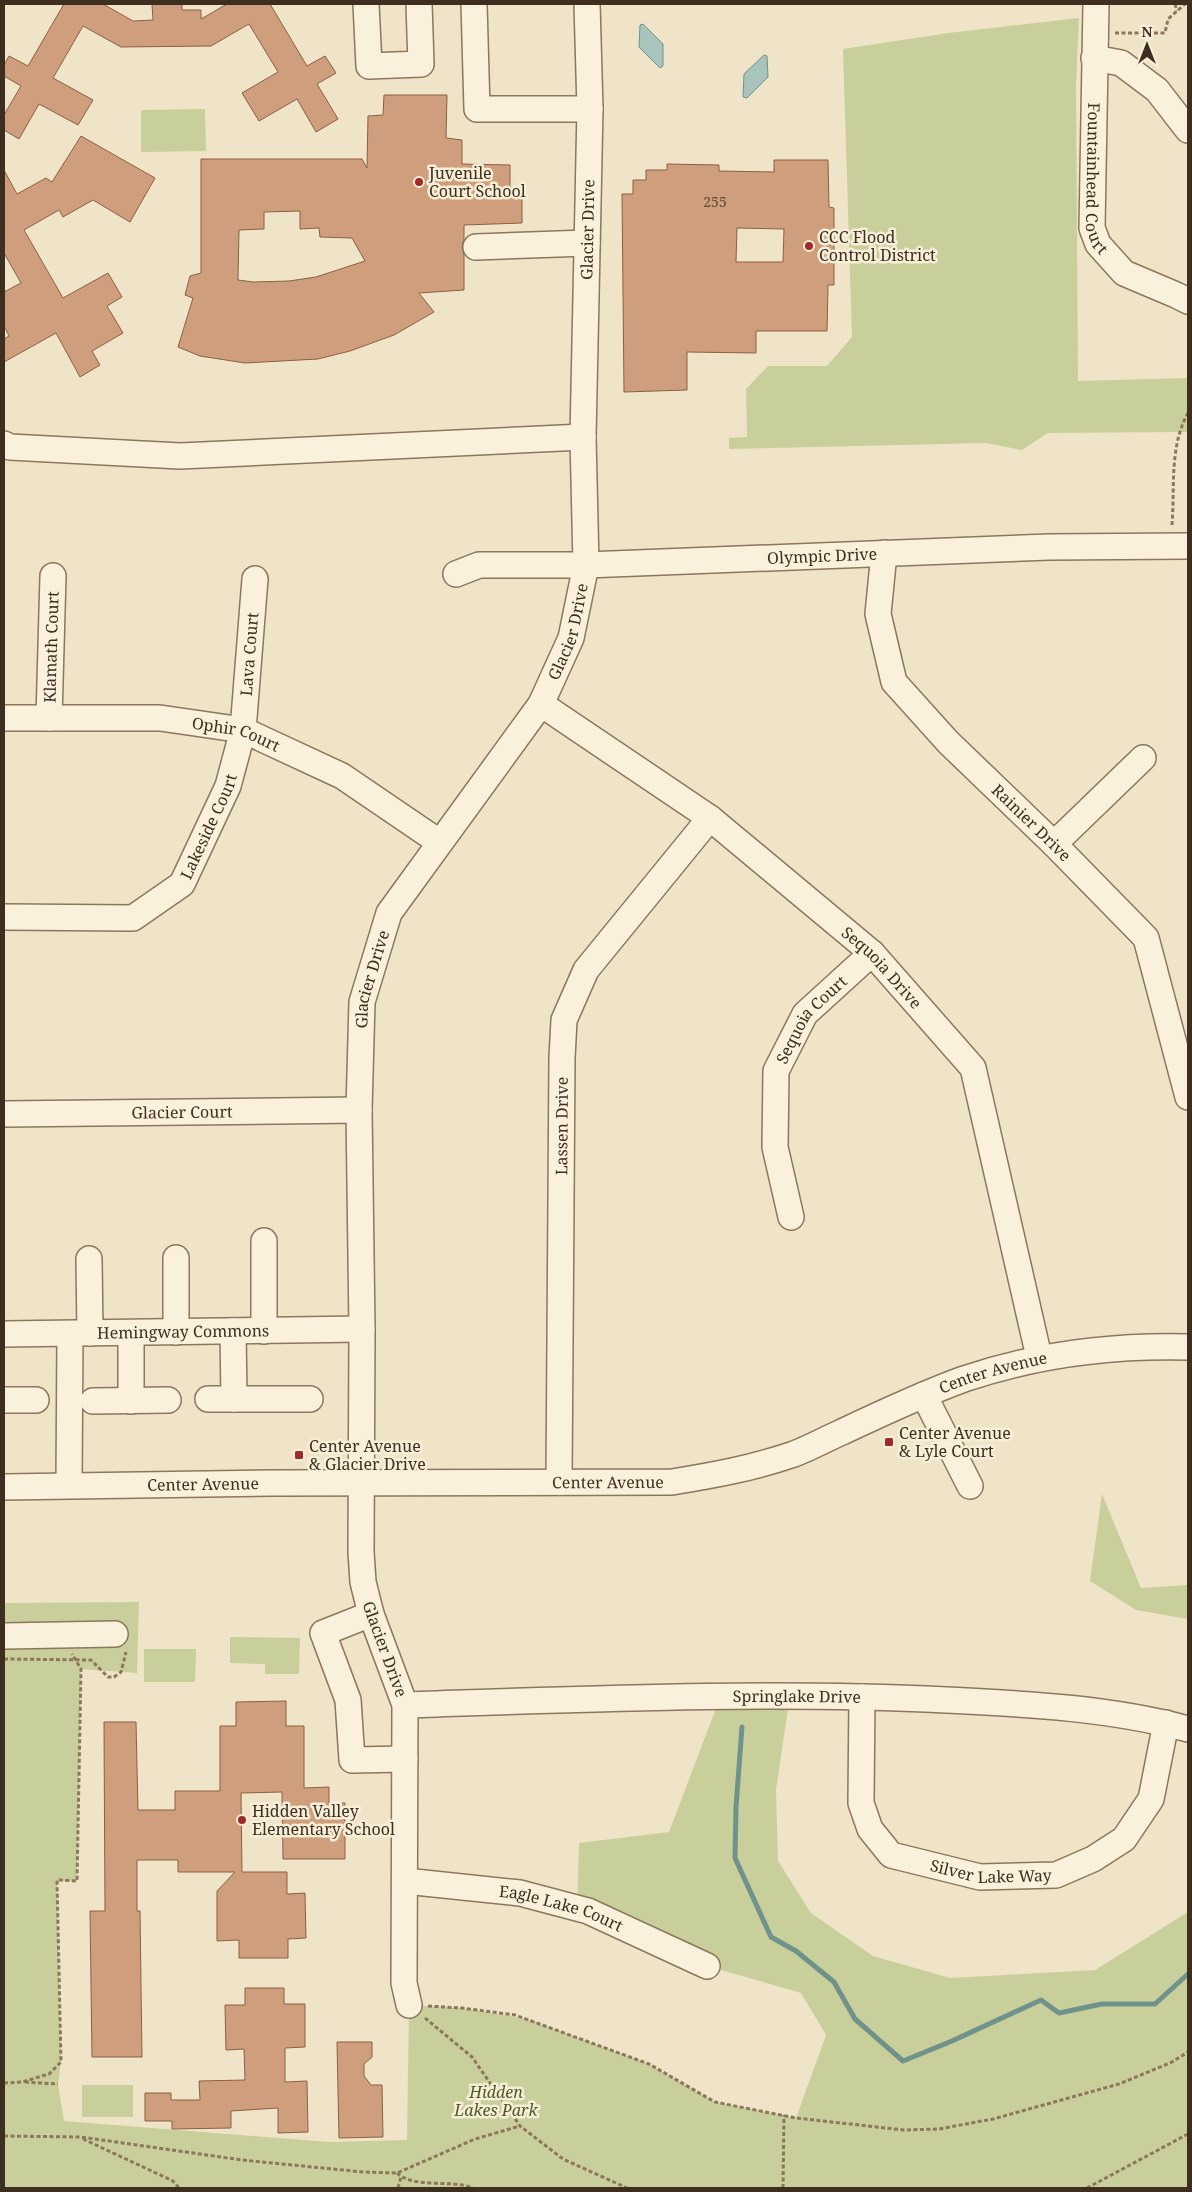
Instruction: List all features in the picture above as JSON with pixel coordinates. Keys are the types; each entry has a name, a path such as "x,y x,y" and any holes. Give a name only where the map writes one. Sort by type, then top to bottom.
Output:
{"street":[{"path":"366,4 369,66 421,64 419,4"},
{"path":"474,4 477,109 590,109"},
{"name":"Glacier Drive","path":"409,2005 404,1983 406,1705 371,1614 363,1582 359,1110 362,1002 389,913 541,704 571,638 586,565 583,437 590,109 587,4"},
{"name":"Fountainhead Court","path":"1096,4 1092,228 1098,244 1124,273 1176,294 1188,301"},
{"path":"1094,58 1121,63 1156,90 1186,122"},
{"path":"476,247 587,243"},
{"path":"4,444 10,447 180,456 583,437"},
{"name":"Olympic Drive","path":"456,574 480,565 586,565 1049,547 1179,546"},
{"name":"Rainier Drive","path":"884,554 878,614 894,682 948,742 1054,844 1146,938 1188,1097"},
{"name":"Klamath Court","path":"49,718 53,576"},
{"name":"Lava Court","path":"243,730 255,579"},
{"name":"Sequoia Drive","path":"541,704 710,818 872,953 973,1068 1039,1358"},
{"name":"Ophir Court","path":"4,718 160,718 243,730 342,776 439,842"},
{"name":"Lakeside Court","path":"4,917 133,918 182,884 228,786 243,730"},
{"path":"1054,844 1143,758"},
{"name":"Lassen Drive","path":"559,1482 564,1020 586,970 710,818"},
{"name":"Sequoia Court","path":"791,1217 775,1147 776,1071 805,1014 872,953"},
{"name":"Glacier Court","path":"4,1114 359,1110"},
{"path":"264,1241 264,1331"},
{"path":"176,1258 176,1332"},
{"path":"69,1485 80,1334 89,1259"},
{"name":"Hemingway Commons","path":"4,1334 362,1329"},
{"path":"233,1331 234,1400"},
{"path":"131,1333 131,1401"},
{"name":"Center Avenue","path":"4,1487 69,1485 672,1482 731,1473 795,1453 924,1395 963,1380 1039,1358 1100,1349 1188,1346"},
{"path":"924,1395 970,1486"},
{"path":"208,1400 310,1399"},
{"path":"4,1400 36,1400"},
{"path":"93,1401 168,1400"},
{"path":"371,1614 323,1633 348,1700 352,1760 405,1759"},
{"path":"4,1636 64,1635 122,1638"},
{"name":"Springlake Drive","path":"406,1705 721,1695 862,1697 1043,1705 1177,1726"},
{"name":"Silver Lake Way","path":"862,1697 861,1803 870,1829 891,1854 980,1877 1056,1875 1093,1859 1124,1839 1151,1799 1177,1726"},
{"name":"Eagle Lake Court","path":"405,1881 520,1893 588,1910 707,1966"}],"path":[{"path":"1175,4 1177,11"},
{"path":"1095,34 1165,33 1168,19 1185,4"},
{"path":"1179,546 1174,461 1182,425 1188,413"},
{"path":"22,2082 49,2074 61,2062 57,1880 78,1880 81,1669 74,1660 64,1635"},
{"path":"4,1659 91,1660 108,1677 114,1677 121,1672 122,1638"},
{"path":"409,2005 462,2008 515,2015 649,2064 715,2102 784,2116 904,2130 939,2130 993,2119 1119,2084 1172,2062 1188,2052"},
{"path":"409,2005 472,2058 520,2126 563,2159 627,2188"},
{"path":"4,2082 58,2084"},
{"path":"782,2188 784,2116"},
{"path":"4,2136 81,2137 242,2160 363,2172 397,2173 475,2139 520,2126"},
{"path":"1087,2188 1188,2134"},
{"path":"81,2137 173,2181 179,2188"},
{"path":"397,2173 401,2178 464,2184 473,2188"},
{"path":"398,2188 401,2178"}],"green space":[{"path":"1079,18 1076,85 1078,381 1188,378 1188,432 1048,433 1022,450 986,443 729,449 729,438 747,437 746,389 768,366 827,366 852,337 843,49 948,33"},
{"path":"205,109 206,151 141,152 141,110"},
{"path":"1102,1494 1141,1588 1188,1585 1188,1619 1136,1610 1090,1581"},
{"name":"Hidden Lakes Park","path":"139,1602 137,1673 81,1669 77,1881 57,1881 61,2062 58,2084 64,2121 329,2142 407,2140 409,2005 462,2008 527,2019 649,2064 715,2102 796,2118 826,2035 801,1993 707,1966 577,1908 579,1843 669,1832 721,1695 790,1695 776,1790 778,1861 811,1913 873,1956 950,1978 1095,1970 1188,1912 1188,2188 4,2188 4,1603"},
{"path":"230,1637 300,1638 299,1674 265,1674 265,1664 230,1663"},
{"path":"144,1649 196,1649 195,1682 144,1682"},
{"path":"82,2085 133,2085 133,2117 82,2117"}],"water":[{"path":"643,24 663,44 663,66 660,68 639,47 640,25"},
{"path":"764,55 767,56 768,77 747,98 743,97 744,74"}],"building":[{"path":"64,4 103,4 133,21 153,20 152,4 182,4 182,10 201,10 201,19 227,4 270,4 307,66 325,56 336,73 317,84 338,119 316,132 297,99 259,121 242,93 278,72 249,24 211,46 121,47 83,26 53,78 93,100 78,125 39,104 19,139 4,130 4,115 21,86 4,76 4,65 9,56 28,66"},
{"path":"384,95 447,95 446,138 462,140 462,164 510,165 510,188 522,186 522,223 464,225 462,247 464,255 464,290 419,293 434,312 394,335 350,351 318,359 245,363 200,356 178,347 193,298 185,295 190,276 201,273 201,159 362,159 367,168 368,116 383,115","holes":["300,211 300,229 319,228 320,237 352,238 365,261 316,277 289,281 253,282 238,280 239,230 264,229 264,212"]},
{"path":"81,136 155,178 130,222 93,200 63,217 59,210 24,230 63,298 108,273 122,297 107,306 123,333 92,351 100,365 80,377 56,333 4,362 4,339 9,336 4,326 4,292 21,283 4,253 4,170 17,194 46,178 52,182"},
{"path":"774,160 828,160 829,207 834,208 834,285 828,285 827,331 756,331 756,353 687,352 687,390 624,392 622,194 633,194 633,180 646,180 646,170 667,170 667,164 719,165 719,171 774,172","holes":["737,228 784,229 783,262 736,262"]},
{"path":"286,1701 286,1726 304,1726 304,1788 329,1787 329,1803 345,1803 345,1859 283,1859 282,1792 241,1793 242,1872 287,1872 287,1894 305,1893 306,1938 288,1939 288,1958 239,1958 239,1940 217,1941 217,1891 235,1872 178,1872 178,1860 137,1860 137,1911 140,1911 142,2057 92,2057 90,1911 105,1911 104,1722 136,1722 138,1810 175,1810 175,1791 220,1791 220,1726 236,1726 236,1702"},
{"path":"245,1988 284,1988 284,2004 305,2004 305,2047 285,2048 285,2082 307,2081 308,2132 278,2133 278,2108 231,2111 231,2128 172,2129 172,2121 145,2121 145,2093 171,2093 171,2100 200,2100 199,2081 245,2080 244,2049 226,2050 225,2005 245,2005"},
{"path":"337,2042 372,2042 372,2057 364,2064 364,2076 371,2085 382,2085 383,2137 339,2138"}],"waterway":[{"path":"742,1727 736,1807 735,1858 771,1937 796,1951 834,1982 855,2019 903,2061 952,2041 1041,2000 1059,2013 1102,2004 1155,2004 1188,1974"}],"place":[{"name":"Juvenile Court School","path":"419,182"},
{"name":"CCC Flood Control District","path":"809,246"},
{"name":"Center Avenue & Lyle Court","path":"889,1442"},
{"name":"Center Avenue & Glacier Drive","path":"299,1455"},
{"name":"Hidden Valley Elementary School","path":"242,1820"}]}
